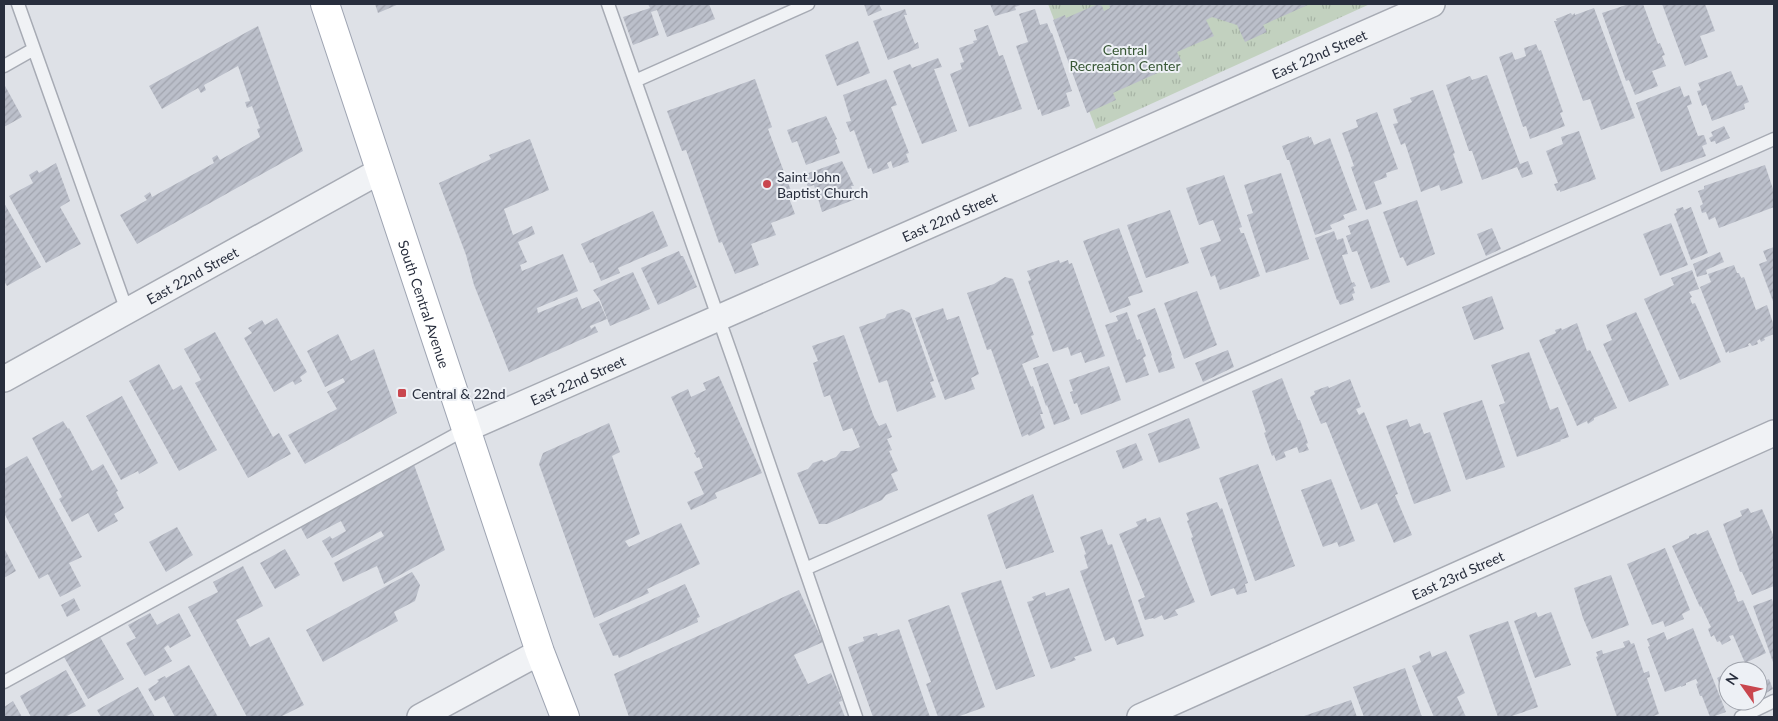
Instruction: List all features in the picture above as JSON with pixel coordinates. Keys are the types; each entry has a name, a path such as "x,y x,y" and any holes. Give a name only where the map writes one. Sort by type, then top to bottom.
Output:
{"main road":[{"name":"South Central Avenue","path":"325,4 540,652 565,717"}],"street":[{"name":"East 22nd Street","path":"466,429 1432,4"},
{"name":"East 22nd Street","path":"4,379 380,171"},
{"name":"East 23rd Street","path":"1140,717 1774,434"},
{"path":"420,717 540,652"}],"lane":[{"path":"18,4 127,311"},
{"path":"608,4 719,318 856,717"},
{"path":"635,82 808,4"},
{"path":"4,66 34,50"},
{"path":"805,569 1774,139"},
{"path":"4,682 466,429"},
{"path":"1741,717 1774,701"}],"green space":[{"name":"Central Recreation Center","path":"1048,4 1370,4 1096,129"}],"building":[{"path":"375,4 399,4 378,13"},
{"path":"648,4 709,4 715,19 667,37 657,10 651,12 659,35 633,45 623,17 650,8"},
{"path":"864,4 879,4 882,10 868,16"},
{"path":"990,4 1023,4 1015,7 1016,10 995,16"},
{"name":"Central Recreation Center","path":"1098,4 1102,6 1104,11 1110,8 1109,4 1310,4 1263,25 1267,32 1245,42 1237,25 1212,17 1206,20 1214,36 1177,52 1182,62 1113,93 1116,100 1087,113 1053,20 1065,15 1066,18"},
{"path":"1629,4 1643,4 1658,44 1660,43 1665,55 1662,56 1666,66 1652,71 1658,86 1635,95 1629,80 1626,81 1602,13"},
{"path":"1662,4 1705,4 1715,31 1700,36 1708,57 1685,66"},
{"path":"1594,8 1635,118 1601,130 1590,99 1583,101 1554,21 1571,13 1572,15 1575,13 1575,15"},
{"path":"905,9 907,15 904,15 915,44 918,42 919,48 888,60 873,21"},
{"path":"1035,9 1040,25 1047,23 1052,33 1072,91 1066,93 1070,106 1042,116 1040,109 1038,110 1016,46 1028,42 1019,14"},
{"path":"988,25 999,56 1003,55 1022,109 969,127 950,74 962,69 960,63 964,62 959,48 974,43 973,41 977,40 974,30"},
{"path":"258,26 303,151 137,244 120,215 147,200 144,196 150,192 152,197 214,163 212,158 217,155 220,160 260,137 257,129 260,128 252,106 247,108 245,102 250,101 238,66 204,85 206,90 201,93 198,88 162,109 149,86"},
{"path":"858,41 870,73 837,86 825,55"},
{"path":"1536,44 1539,51 1541,50 1563,112 1560,113 1565,126 1530,139 1526,126 1523,127 1499,57 1512,52 1515,60 1526,56 1524,48"},
{"path":"938,58 942,67 934,69 957,131 922,144 893,71 910,64 912,68"},
{"path":"1731,71 1737,86 1742,85 1749,102 1744,104 1745,109 1712,121 1706,104 1702,106 1697,91 1701,90 1698,83"},
{"path":"1487,75 1520,164 1528,161 1533,174 1522,178 1517,167 1482,180 1472,151 1469,151 1446,85 1470,76 1472,80"},
{"path":"755,79 772,127 768,129 793,196 789,198 795,214 771,223 776,235 751,244 759,265 735,274 722,242 719,243 686,150 682,151 667,111"},
{"path":"886,79 897,105 891,107 909,153 906,154 909,162 893,168 891,161 887,163 889,168 873,174 871,168 868,169 854,130 850,132 846,122 851,121 843,95"},
{"path":"4,84 22,117 4,127"},
{"path":"1680,86 1684,97 1689,95 1692,104 1687,106 1698,136 1704,135 1707,144 1702,146 1706,156 1661,172 1636,103"},
{"path":"1433,90 1455,153 1453,154 1463,183 1441,191 1439,185 1421,192 1405,143 1401,145 1393,124 1398,123 1393,109 1412,102 1410,98"},
{"path":"1377,112 1398,169 1386,173 1387,177 1374,182 1382,204 1366,210 1351,167 1354,166 1342,133 1358,127 1356,120"},
{"path":"826,116 837,139 835,140 840,153 806,165 797,141 792,143 787,130"},
{"path":"1724,126 1730,138 1716,144 1715,141 1711,142 1709,138 1713,136 1711,132"},
{"path":"1579,131 1596,179 1560,192 1560,190 1557,191 1554,184 1558,183 1546,151 1563,144 1561,137"},
{"path":"1309,136 1314,145 1330,138 1357,210 1343,215 1345,219 1330,225 1332,229 1315,235 1289,160 1287,160 1282,146"},
{"path":"530,139 549,190 504,209 513,235 532,226 535,234 518,242 527,262 520,265 522,271 563,254 578,291 537,308 538,313 577,297 582,309 599,301 607,319 590,326 591,329 595,326 598,332 509,372 474,285 466,255 439,183 491,159 489,155"},
{"path":"842,161 854,186 851,186 856,199 822,212 814,185 808,187 803,175"},
{"path":"56,163 70,201 60,207 81,244 46,263 9,196 33,183 29,175 37,170 39,173"},
{"path":"1765,165 1774,192 1774,207 1719,228 1715,217 1709,220 1706,212 1702,213 1700,206 1703,204 1698,191 1704,189 1704,186"},
{"path":"1281,173 1309,259 1266,273 1247,215 1253,213 1244,185"},
{"path":"1224,175 1242,227 1239,228 1241,233 1244,233 1260,276 1220,290 1215,275 1211,277 1200,248 1221,241 1213,220 1199,225 1186,188"},
{"path":"1417,200 1435,254 1407,266 1403,257 1400,258 1383,212"},
{"path":"4,203 41,267 7,286 4,281"},
{"path":"1683,207 1684,210 1691,207 1708,253 1691,260 1674,214 1677,212 1676,209"},
{"path":"1170,210 1189,263 1146,278 1127,225"},
{"path":"653,211 668,246 618,268 620,273 601,281 593,262 590,263 581,244"},
{"path":"1368,219 1390,282 1371,289 1357,251 1352,252 1346,236 1351,234 1348,226"},
{"path":"1671,223 1688,265 1660,276 1643,234"},
{"path":"1119,228 1143,292 1128,297 1131,305 1110,313 1083,241"},
{"path":"1492,228 1501,249 1486,256 1477,234"},
{"path":"1334,231 1337,240 1343,238 1348,254 1342,255 1352,283 1354,282 1356,286 1353,287 1355,293 1352,294 1354,300 1340,305 1315,238"},
{"path":"1774,247 1774,304 1759,264 1767,261 1763,251"},
{"path":"679,251 697,287 658,305 641,268"},
{"path":"1720,252 1724,262 1706,270 1707,274 1697,277 1693,264"},
{"path":"1059,260 1060,263 1068,260 1069,264 1072,263 1105,356 1085,363 1081,352 1071,356 1068,347 1053,352 1028,281 1031,280 1027,271"},
{"path":"1734,265 1741,278 1744,277 1756,310 1767,305 1774,326 1774,334 1764,338 1765,340 1761,342 1760,339 1757,341 1758,344 1752,346 1750,343 1748,344 1749,346 1726,353 1700,287 1711,282 1708,274"},
{"path":"1692,270 1699,289 1689,292 1692,297 1690,298 1692,304 1695,303 1721,362 1680,380 1644,299 1674,285 1671,278"},
{"path":"633,272 650,309 610,326 600,300 593,290"},
{"path":"1005,277 1013,279 1034,335 1031,336 1039,357 1022,364 1031,387 1033,386 1043,414 1040,414 1045,428 1029,436 1028,434 1022,437 991,349 987,350 967,293 994,284"},
{"path":"1197,291 1217,345 1184,359 1164,303"},
{"path":"1492,296 1504,329 1474,340 1462,307"},
{"path":"943,308 947,320 959,316 979,374 971,378 975,389 945,400 915,318"},
{"path":"1155,308 1175,368 1159,373 1137,315"},
{"path":"902,309 910,313 934,381 930,382 936,397 897,412 887,380 879,383 859,327 885,318 887,314"},
{"path":"1127,312 1137,340 1140,339 1146,356 1143,358 1149,375 1126,383 1105,325 1118,321 1116,316"},
{"path":"1636,312 1669,385 1629,402 1603,344 1612,340 1606,325"},
{"path":"277,318 307,372 300,377 302,381 295,385 293,381 274,392 244,338 252,333 248,328 262,320 265,325"},
{"path":"1577,323 1587,351 1590,350 1617,408 1594,418 1588,424 1587,421 1577,426 1539,340 1556,333 1555,330 1561,328 1562,330"},
{"path":"215,332 273,437 279,433 291,454 248,478 195,383 201,380 184,349"},
{"path":"338,334 351,361 374,349 397,413 305,464 288,435 337,409 327,392 345,382 343,378 325,387 307,351"},
{"path":"844,335 874,417 879,426 886,423 892,437 887,439 892,450 889,451 898,471 891,474 898,490 886,495 882,500 827,524 819,524 797,473 808,469 813,463 822,460 824,462 836,457 841,451 851,451 860,447 852,428 843,431 830,395 824,397 813,363 818,361 812,346"},
{"path":"1228,350 1234,367 1203,382 1195,363"},
{"path":"1529,352 1550,410 1558,407 1569,437 1517,457 1499,405 1505,403 1491,365"},
{"path":"1048,363 1070,419 1054,425 1033,368"},
{"path":"159,364 173,390 181,385 217,450 179,471 129,381"},
{"path":"1109,366 1121,400 1081,415 1077,403 1074,404 1070,392 1073,391 1069,380"},
{"path":"719,376 762,473 715,493 717,498 691,510 687,502 704,494 694,472 703,468 699,457 697,458 694,453 696,452 671,397 688,389 691,397 706,390 703,383"},
{"path":"1282,378 1298,420 1300,420 1309,450 1299,453 1297,447 1284,452 1286,457 1276,461 1274,455 1272,456 1264,433 1266,432 1252,391"},
{"path":"1350,379 1361,407 1356,409 1359,415 1364,412 1398,494 1395,495 1412,535 1394,543 1377,503 1361,510 1326,422 1321,424 1310,397 1315,394 1314,391 1328,386 1329,388"},
{"path":"122,396 158,463 139,474 138,471 121,480 86,416"},
{"path":"1482,400 1505,467 1466,480 1443,413"},
{"path":"1189,418 1200,448 1159,463 1148,434"},
{"path":"1407,419 1410,427 1420,423 1424,434 1430,432 1451,491 1414,504 1386,426"},
{"path":"63,421 69,428 92,471 103,464 118,491 116,492 124,508 114,514 118,521 98,532 88,513 72,522 59,499 62,497 32,438"},
{"path":"609,423 620,452 612,456 640,534 625,541 629,547 681,523 700,564 647,589 649,593 594,618 539,464 543,453"},
{"path":"1136,443 1143,460 1123,469 1116,451"},
{"path":"27,456 82,557 69,563 81,586 60,597 48,574 39,579 4,513 4,469"},
{"path":"413,462 445,550 384,584 377,566 343,582 334,563 384,536 381,531 332,558 322,541 330,536 332,539 346,531 341,521 307,539 299,524"},
{"path":"1258,464 1295,566 1255,581 1219,478"},
{"path":"1331,479 1355,541 1339,547 1337,542 1323,547 1301,490"},
{"path":"1033,494 1054,552 1006,569 987,515"},
{"path":"1217,502 1220,509 1222,508 1248,583 1245,584 1247,592 1237,595 1234,588 1211,596 1187,521 1189,520 1186,513"},
{"path":"1748,508 1751,513 1762,509 1774,537 1774,586 1752,595 1742,572 1740,572 1723,524 1742,516 1740,511"},
{"path":"1160,517 1195,602 1175,610 1178,615 1164,620 1162,615 1154,619 1145,620 1138,600 1145,597 1119,534 1138,526 1136,522 1146,518 1147,522"},
{"path":"177,527 193,555 166,572 149,542"},
{"path":"1102,529 1108,545 1112,544 1144,636 1117,645 1114,637 1105,641 1080,571 1088,568 1084,555 1086,554 1080,537"},
{"path":"1708,530 1738,602 1743,600 1766,653 1749,661 1744,661 1733,635 1729,636 1731,640 1722,645 1720,641 1717,642 1714,635 1711,637 1708,629 1711,627 1672,546 1689,538 1689,536 1696,533 1697,535"},
{"path":"4,548 16,571 4,578"},
{"path":"1665,548 1690,610 1682,614 1684,619 1665,627 1663,621 1652,625 1627,564"},
{"path":"285,549 300,575 275,589 260,563"},
{"path":"243,566 263,606 236,620 250,647 269,637 304,705 280,717 247,717 188,607 218,592 213,582"},
{"path":"412,572 420,585 415,601 394,612 398,621 323,662 306,630"},
{"path":"1611,575 1629,625 1592,639 1574,588"},
{"path":"1001,580 1035,676 996,690 961,593"},
{"path":"685,584 700,617 697,618 698,622 619,658 618,655 613,656 599,624"},
{"path":"1069,588 1092,651 1074,657 1076,660 1051,669 1027,602 1034,600 1032,597 1045,592 1046,596"},
{"path":"799,590 823,642 794,655 808,684 831,673 841,697 842,701 839,702 845,717 801,717 800,715 795,717 629,717 614,674"},
{"path":"74,598 80,610 67,617 61,605"},
{"path":"1772,599 1774,605 1774,665 1753,606"},
{"path":"949,605 985,707 957,717 938,717 926,684 931,682 908,620"},
{"path":"1536,612 1538,617 1551,612 1571,665 1535,678 1514,621"},
{"path":"150,613 157,625 179,613 191,636 170,648 168,645 164,648 172,661 145,676 126,643 136,638 128,625"},
{"path":"1508,621 1538,707 1509,717 1498,717 1469,635"},
{"path":"1693,628 1718,692 1718,711 1726,712 1710,717 1702,696 1700,696 1696,679 1686,683 1686,685 1665,692 1648,647 1650,646 1647,639 1664,632 1667,640"},
{"path":"899,629 930,717 873,717 848,647 864,641 863,637 877,633 878,636"},
{"path":"100,637 124,679 88,699 64,657"},
{"path":"1629,640 1631,644 1634,643 1644,673 1649,671 1650,677 1647,678 1659,714 1651,717 1617,717 1596,657 1598,656 1596,652 1602,650 1603,654 1625,647 1623,642"},
{"path":"1430,651 1432,657 1446,651 1465,693 1457,697 1466,717 1434,717 1412,666 1421,662 1419,656"},
{"path":"189,665 218,717 175,717 164,696 155,701 148,689 159,681 157,680 165,676 166,678"},
{"path":"1405,668 1422,717 1364,717 1353,687"},
{"path":"66,670 86,706 65,717 31,717 20,696"},
{"path":"1768,679 1773,689 1768,692"},
{"path":"138,687 155,717 101,717 97,710"},
{"path":"1351,700 1357,717 1301,717"},
{"path":"13,701 22,717 4,717 4,707"}],"place":[{"name":"Saint John Baptist Church","path":"767,184"},
{"name":"Central & 22nd","path":"402,393"}]}
